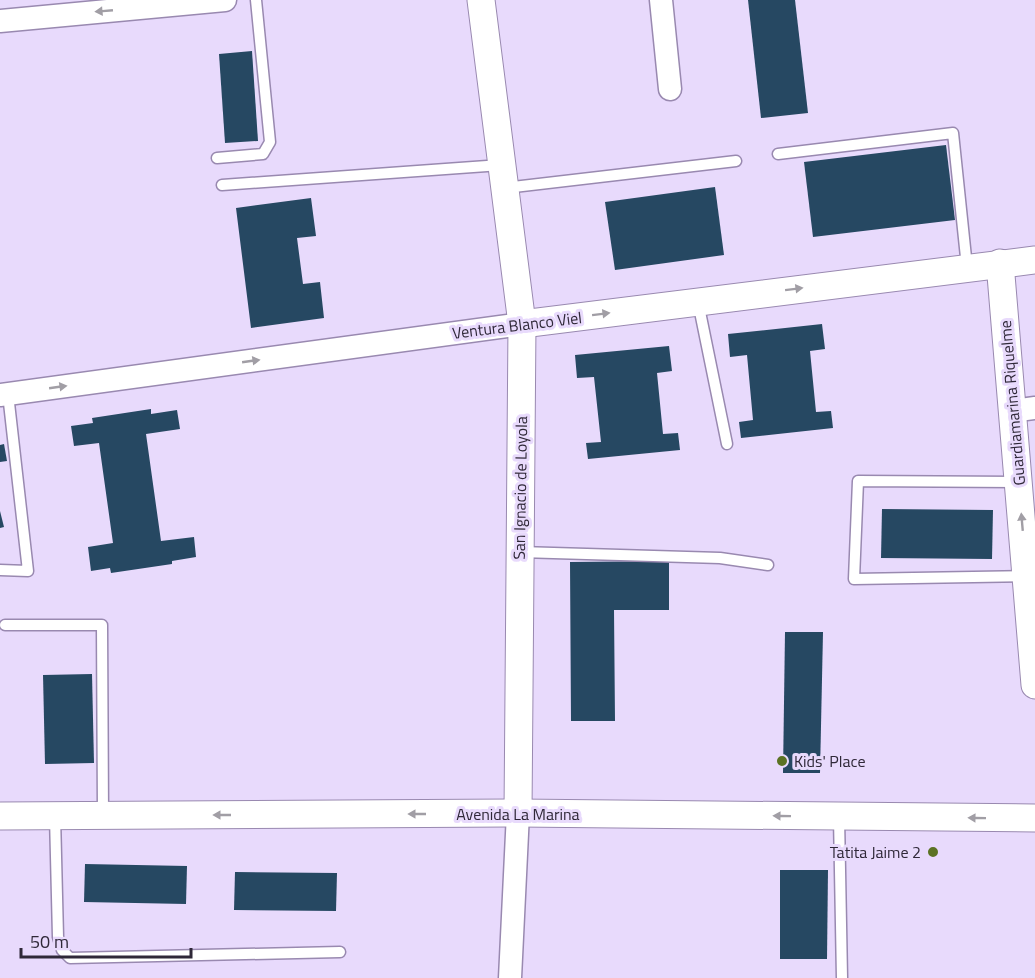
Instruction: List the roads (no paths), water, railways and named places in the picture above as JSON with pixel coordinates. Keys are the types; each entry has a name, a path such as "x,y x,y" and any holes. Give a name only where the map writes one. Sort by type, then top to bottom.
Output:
{"street":[{"path":"0,21 225,0"},
{"name":"San Ignacio de Loyola","path":"481,0 522,324 518,813 510,978"},
{"path":"661,0 670,89"},
{"name":"Ventura Blanco Viel","path":"4,395 522,324 1035,260"},
{"name":"Guardiamarina Riquelme","path":"1000,263 1024,410 1019,482 1035,686"},
{"name":"Avenida La Marina","path":"0,816 518,813 1035,818"}],"lane":[{"path":"217,158 263,154 270,142 256,0"},
{"path":"778,154 953,133 967,267"},
{"path":"222,185 503,177 736,161"},
{"path":"698,301 727,444"},
{"path":"0,570 28,571 4,395"},
{"path":"1019,482 858,481 854,579 1027,576"},
{"path":"520,552 720,558 768,565"},
{"path":"5,625 102,625 104,815"},
{"path":"54,816 58,938 62,950 70,958 340,952"},
{"path":"838,816 842,978"}],"place":[{"name":"Kids' Place","path":"782,761"},
{"name":"Tatita Jaime 2","path":"933,852"}]}
